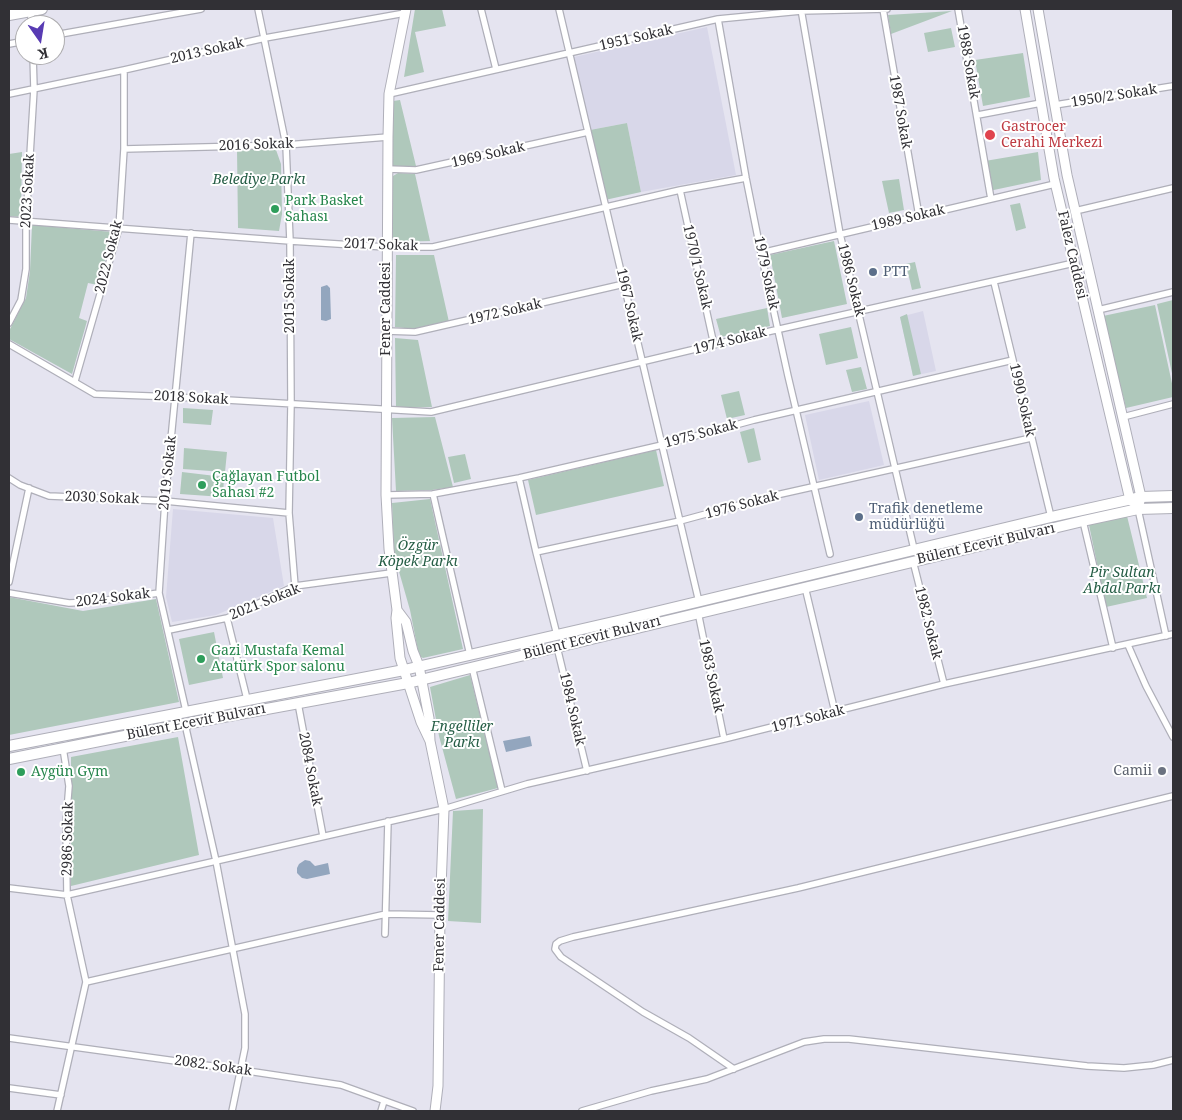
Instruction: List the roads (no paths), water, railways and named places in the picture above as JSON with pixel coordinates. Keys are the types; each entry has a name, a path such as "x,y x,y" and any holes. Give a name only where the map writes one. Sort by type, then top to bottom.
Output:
{"main road":[{"path":"9,15 42,9"},
{"name":"Bülent Ecevit Bulvarı","path":"9,759 64,752 185,724 408,683 557,646 914,549 1141,497 1173,496"},
{"name":"Bülent Ecevit Bulvarı","path":"9,746 404,670 557,635 805,587 1138,509 1173,508"}],"street":[{"path":"65,33 201,9"},
{"name":"2015 Sokak","path":"258,9 286,145 290,241 291,404 289,513 295,586"},
{"path":"481,9 496,70"},
{"name":"1967 Sokak","path":"559,9 680,521 698,607"},
{"path":"744,9 745,16"},
{"name":"1951 Sokak","path":"389,94 718,19 801,10 885,9"},
{"name":"1987 Sokak","path":"885,9 918,216"},
{"name":"1988 Sokak","path":"958,9 978,115 991,199"},
{"name":"Falez Caddesi","path":"1025,9 1055,184 1130,500"},
{"name":"Falez Caddesi","path":"1038,9 1067,175 1141,497"},
{"name":"1986 Sokak","path":"801,10 840,234 914,549"},
{"name":"2013 Sokak","path":"9,94 265,38 406,11"},
{"name":"Fener Caddesi","path":"406,11 389,94 386,247 386,495 391,573 397,610 400,658 421,722 430,741"},
{"name":"1979 Sokak","path":"718,19 761,253 830,554"},
{"name":"2023 Sokak","path":"9,323 22,300 26,269 26,221 34,89 33,65"},
{"name":"2022 Sokak","path":"74,381 119,228 124,150 124,70"},
{"name":"1950/2 Sokak","path":"1055,106 1173,86"},
{"name":"1988 Sokak","path":"978,115 1041,102"},
{"name":"1969 Sokak","path":"387,169 416,170 588,132"},
{"name":"2016 Sokak","path":"124,150 286,145 388,137"},
{"name":"2017 Sokak","path":"9,220 290,241 386,247 432,247 680,190 746,178"},
{"name":"1989 Sokak","path":"761,253 1055,184"},
{"path":"1075,211 1173,188"},
{"name":"1970/1 Sokak","path":"680,190 714,345"},
{"name":"2019 Sokak","path":"186,711 159,593 165,501 191,233"},
{"path":"1074,263 1086,260"},
{"name":"1974 Sokak","path":"386,408 431,412 858,311 1074,263"},
{"name":"1990 Sokak","path":"994,282 1051,517"},
{"name":"1972 Sokak","path":"386,331 415,332 624,284"},
{"path":"1098,310 1173,292"},
{"name":"2018 Sokak","path":"9,344 95,394 176,396 386,408"},
{"name":"1975 Sokak","path":"386,495 433,494 519,478 1013,360"},
{"path":"1123,418 1173,404"},
{"name":"1976 Sokak","path":"536,552 680,521 772,496 1031,438"},
{"name":"2030 Sokak","path":"9,478 49,496 165,501 289,513"},
{"path":"519,478 557,635"},
{"path":"9,582 29,488"},
{"path":"433,494 470,655"},
{"path":"1141,497 1138,509 1166,636"},
{"path":"1130,500 1138,509"},
{"path":"1083,521 1112,648"},
{"name":"1982 Sokak","path":"913,561 944,684"},
{"name":"2021 Sokak","path":"169,630 227,618 295,586 391,573"},
{"path":"805,587 835,712"},
{"name":"2024 Sokak","path":"9,593 69,603 92,602 159,593"},
{"name":"1983 Sokak","path":"698,607 724,739"},
{"name":"Fener Caddesi","path":"397,610 406,622 413,651 419,666 430,718 430,741 444,809 440,915 438,1086 435,1111"},
{"path":"227,618 247,699"},
{"name":"1971 Sokak","path":"67,895 444,809 502,791 724,739 944,684 1173,634"},
{"path":"1128,645 1146,686 1173,738"},
{"name":"1984 Sokak","path":"557,646 586,771"},
{"path":"472,667 502,791"},
{"name":"2084 Sokak","path":"298,703 323,836"},
{"path":"185,724 216,862 245,1014 245,1048 232,1111"},
{"name":"2986 Sokak","path":"9,888 67,895 66,822 69,786 64,752"},
{"path":"734,1068 689,1038 643,1012 561,957 555,949 556,944 573,937 798,888 1173,796"},
{"path":"386,934 388,821"},
{"path":"57,1111 86,982 67,895"},
{"path":"86,982 234,950 386,914 440,915"},
{"name":"2082. Sokak","path":"9,1038 341,1085 413,1111"},
{"path":"582,1111 651,1091 706,1079 804,1042 824,1039 850,1039 1087,1066 1124,1068 1153,1065 1173,1060"},
{"path":"9,1088 61,1095"},
{"path":"381,1111 384,1101"}],"place":[{"name":"Gastrocer Cerahi Merkezi","path":"990,135"},
{"name":"Park Basket Sahası","path":"275,209"},
{"name":"PTT","path":"873,272"},
{"name":"Çağlayan Futbol Sahası #2","path":"202,485"},
{"name":"Trafik denetleme müdürlüğü","path":"859,517"},
{"name":"Gazi Mustafa Kemal Atatürk Spor salonu","path":"201,659"},
{"name":"Camii","path":"1162,771"},
{"name":"Aygün Gym","path":"21,772"}],"park label":[{"name":"Belediye Parkı","path":"259,180"},
{"name":"Özgür Köpek Parkı","path":"418,554"},
{"name":"Pir Sultan Abdal Parkı","path":"1122,582"},
{"name":"Engelliler Parkı","path":"462,736"}]}
